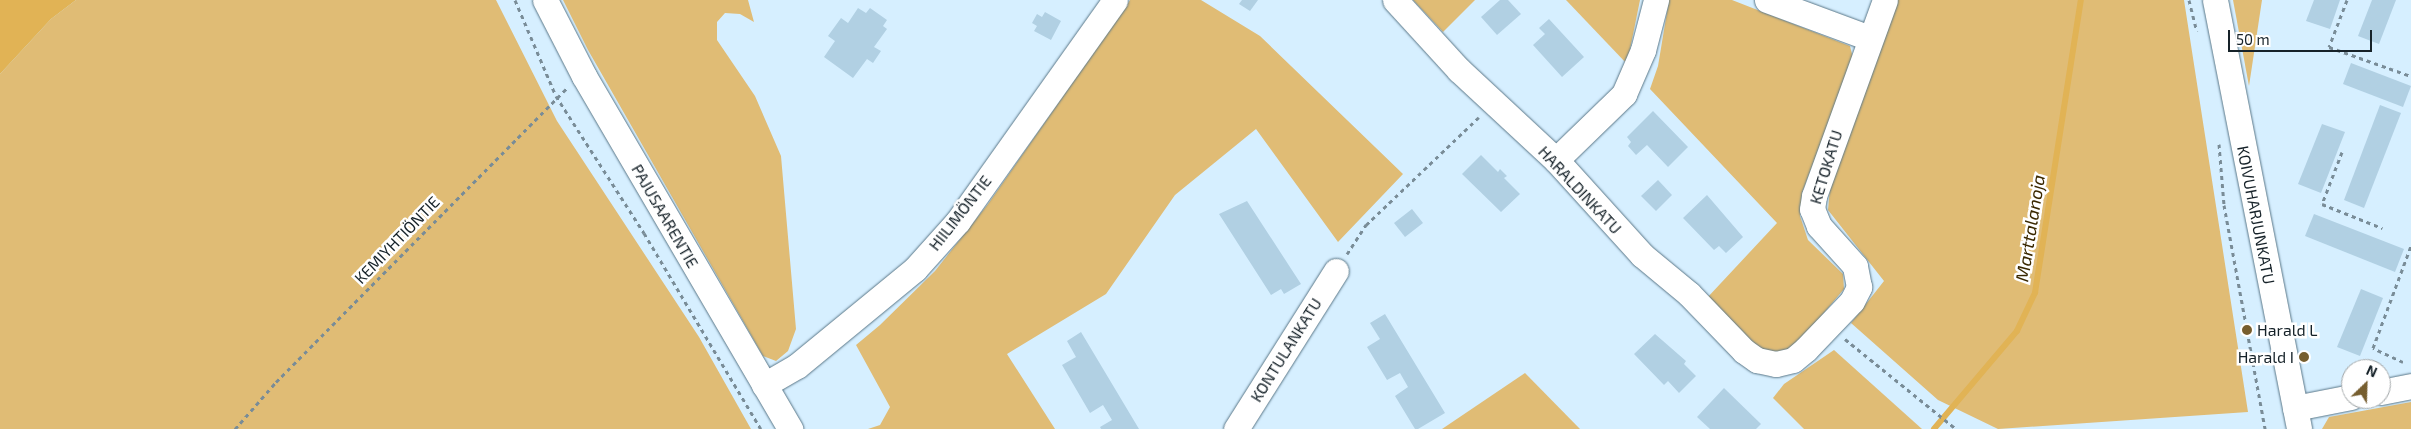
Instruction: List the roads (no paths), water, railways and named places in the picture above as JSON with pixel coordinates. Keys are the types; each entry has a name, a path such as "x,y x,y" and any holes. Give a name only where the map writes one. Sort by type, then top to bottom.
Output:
{"street":[{"name":"PAJUSAARENTIE","path":"545,0 584,76 790,429"},
{"name":"HIILIMÖNTIE","path":"764,385 797,366 915,269 958,221 1115,0"},
{"name":"HARALDINKATU","path":"1395,0 1493,103 1556,160 1617,230 1697,301 1744,351 1757,360 1776,364"},
{"path":"1556,160 1624,94 1643,50 1656,0"},
{"path":"1767,0 1870,38"},
{"name":"KETOKATU","path":"1776,364 1793,360 1830,326 1856,294 1858,273 1849,258 1813,218 1814,196 1885,0"},
{"name":"KOIVUHARJUNKATU","path":"2215,0 2297,418"},
{"name":"KONTULANKATU","path":"1236,429 1336,271"},
{"path":"2391,390 2411,386"},
{"path":"2297,418 2341,401"}],"waterway":[{"name":"Marttalanoja","path":"1934,429 2017,331 2035,293 2081,0"}],"place":[{"name":"Harald L","path":"2247,330"},
{"name":"Harald I","path":"2304,357"}]}
